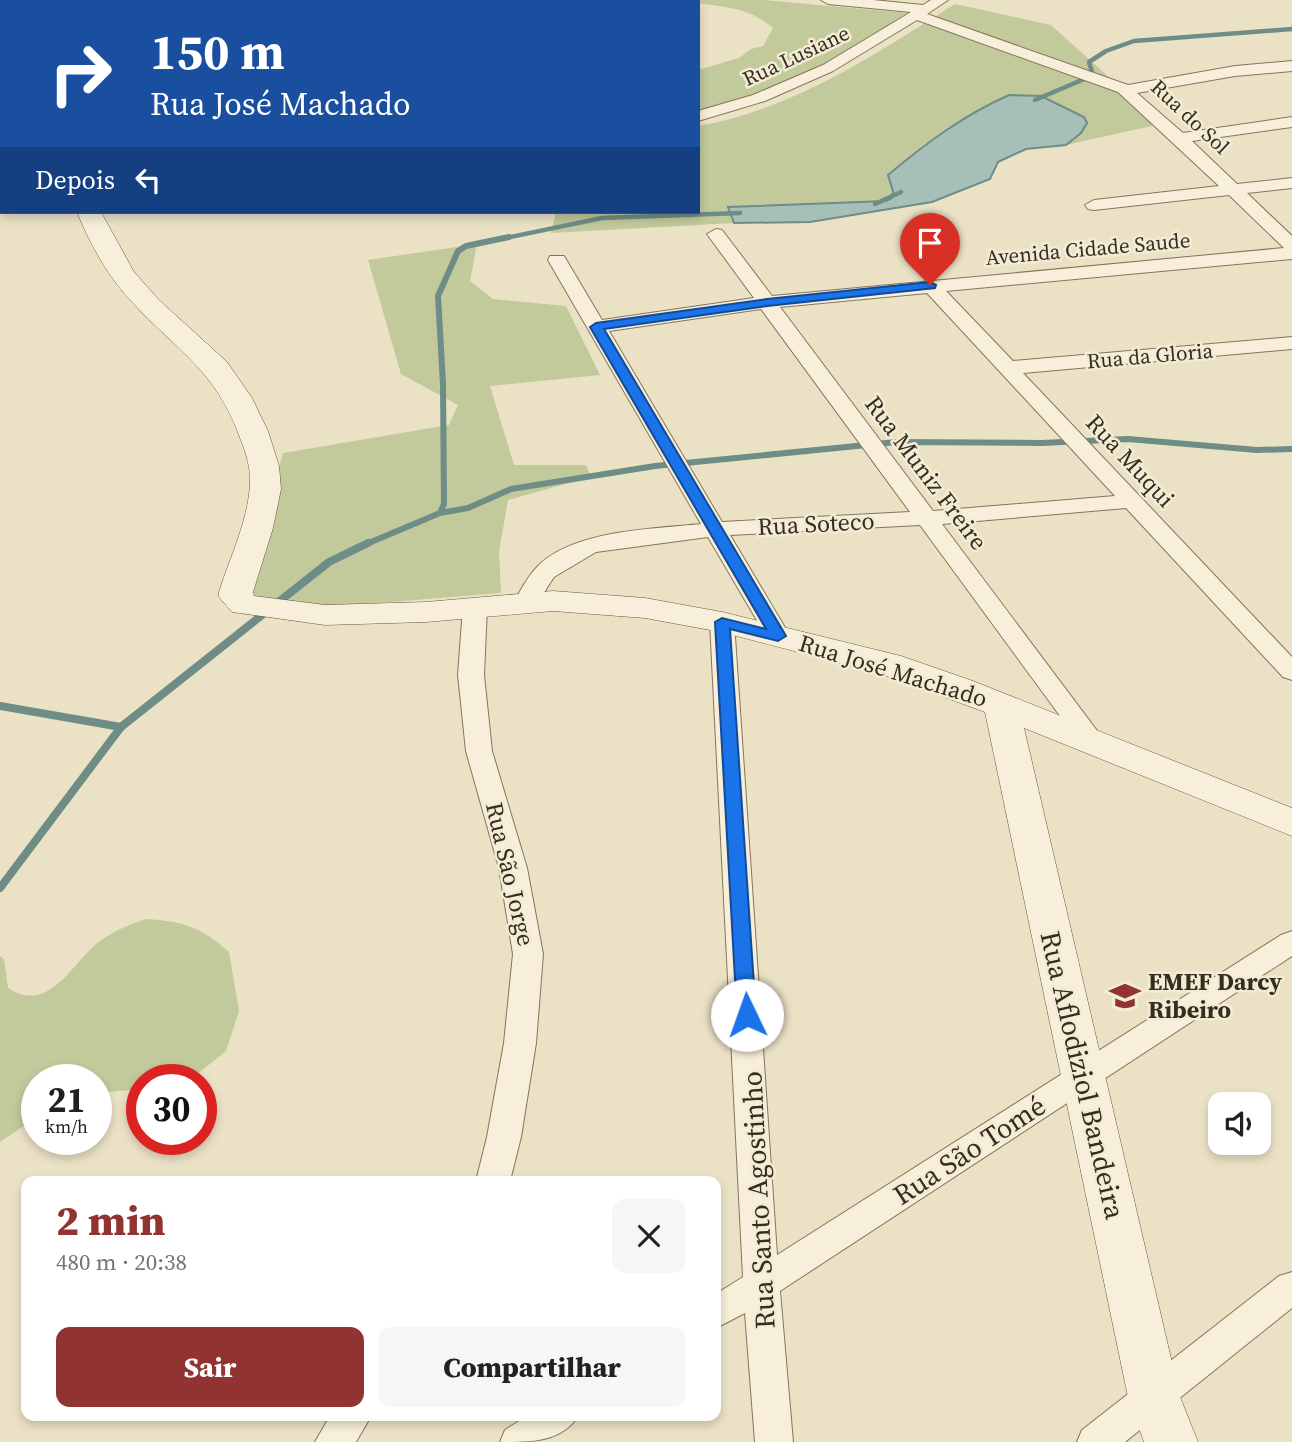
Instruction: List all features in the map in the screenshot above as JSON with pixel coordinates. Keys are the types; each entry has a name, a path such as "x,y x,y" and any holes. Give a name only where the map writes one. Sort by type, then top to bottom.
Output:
{"street":[{"name":"Rua do Sol","path":"828,0 920,12 1126,90 1292,246"},
{"name":"Rua Lusiane","path":"700,115 759,97 828,68 941,0"},
{"path":"1126,90 1198,77 1292,66"},
{"path":"1179,138 1292,122"},
{"path":"1094,205 1292,183"},
{"name":"Rua José Machado","path":"90,214 108,252 133,288 210,360 245,412 264,466 265,488 248,558 236,592 243,605 325,615 399,614 553,601 645,608 722,622 888,664 1002,705 1292,823"},
{"name":"Rua Muniz Freire","path":"716,234 1094,744"},
{"name":"Avenida Cidade Saude","path":"596,327 767,302 1292,253"},
{"path":"557,260 778,636"},
{"name":"Rua Muqui","path":"930,285 1292,672"},
{"name":"Rua da Gloria","path":"1007,368 1292,344"},
{"name":"Rua Soteco","path":"525,603 545,572 571,554 614,541 715,529 927,518 1132,501"},
{"name":"Rua São Jorge","path":"475,607 471,675 479,751 513,867 528,954 520,1043 504,1137 494,1176"},
{"name":"Rua Santo Agostinho","path":"722,622 761,1283 774,1442"},
{"name":"Rua Aflodiziol Bandeira","path":"1002,705 1007,741 1085,1076 1154,1397 1171,1442"},
{"name":"Rua São Tomé","path":"721,1310 1292,942"},
{"path":"1096,1442 1292,1287"},
{"path":"334,1442 349,1421"},
{"path":"519,1442 551,1421"}],"green space":[{"path":"700,0 764,0 907,13 856,48 812,72 756,94 700,111 700,69 739,58 751,49 763,46 773,28 751,14 700,3"},
{"path":"955,4 1051,25 1161,124 1066,145 1081,133 1084,117 1041,96 925,144 888,175 893,192 892,198 886,201 729,207 734,223 551,233 556,214 700,214 700,126 733,118 800,94 895,42"},
{"path":"477,244 470,281 493,299 566,306 600,375 490,386 514,465 586,465 591,477 508,500 499,552 501,593 366,604 351,611 242,598 283,453 449,425 458,405 401,374 368,260"},
{"path":"146,919 171,921 200,931 229,952 239,1011 226,1051 210,1064 126,1064 126,1090 112,1092 112,1064 21,1064 21,1128 0,1142 0,956 4,959 8,988 22,995 35,995 47,992 96,944 120,929"}],"water":[{"path":"1009,95 1041,96 1084,117 1087,123 1081,133 1066,145 1026,149 998,162 990,179 932,202 810,222 734,223 728,207 886,201 892,198 893,191 888,175 946,130"}],"waterway":[{"path":"1035,100 1089,77 1092,72 1089,62 1106,51 1134,41 1292,29"},
{"path":"875,204 901,192"},
{"path":"501,239 602,218 740,213"},
{"path":"440,513 444,504 443,384 438,296 458,251 466,246 509,237"},
{"path":"440,513 468,508 511,489 655,466 897,442 1042,443 1128,439 1257,450 1292,449"},
{"path":"364,545 440,513"},
{"path":"121,727 329,562 368,543"},
{"path":"0,706 121,727"},
{"path":"0,888 121,727"}],"place":[{"name":"EMEF Darcy Ribeiro","path":"1125,996"}],"route":[{"path":"747,1015 722,622 778,636 596,327 767,302 930,285"}]}
